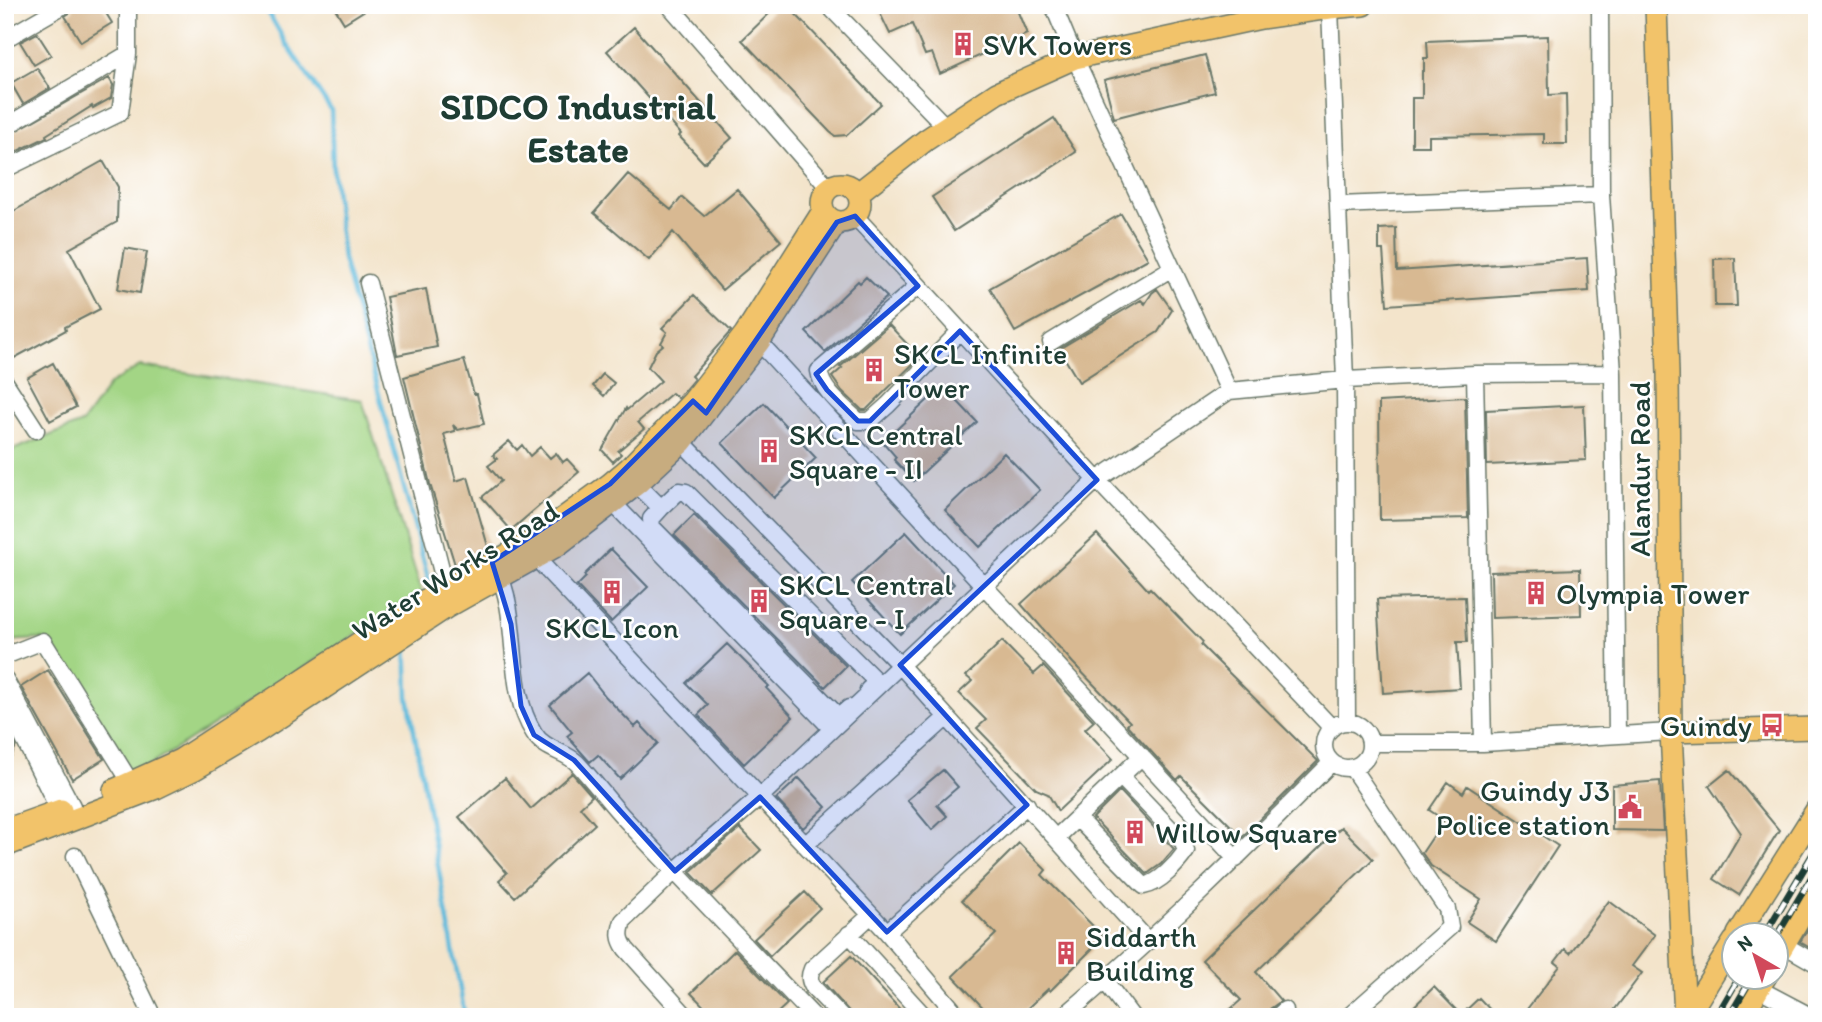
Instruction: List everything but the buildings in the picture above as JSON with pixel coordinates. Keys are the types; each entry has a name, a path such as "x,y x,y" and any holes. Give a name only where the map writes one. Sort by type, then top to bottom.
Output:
{"main road":[{"path":"858,193 946,127 997,93 1075,58 1258,12 1363,5"},
{"name":"Alandur Road","path":"1656,5 1668,373 1671,732 1686,1017"},
{"path":"844,183 854,188 858,193 860,205 838,216 822,198 828,188 844,183"},
{"name":"Water Works Road","path":"496,569 610,484 700,407 760,342 838,216"},
{"name":"Water Works Road","path":"5,846 156,788 195,769 257,732 445,595 496,569 536,558 558,545 637,484 682,442 745,334 838,216"},
{"name":"Water Works Road","path":"5,830 131,783 180,760 424,611"},
{"path":"1671,732 1817,728"},
{"path":"1747,920 1817,809"},
{"path":"1790,935 1815,894"},
{"path":"1686,1017 1720,963"},
{"path":"1742,1017 1758,990"}],"street":[{"path":"5,39 64,5"},
{"path":"5,169 120,113 128,54 128,5"},
{"path":"669,5 828,188"},
{"path":"828,5 946,127"},
{"path":"1053,5 1229,391"},
{"path":"1600,5 1601,195 1613,373 1617,734"},
{"path":"838,216 918,286 1097,480 1339,725 1362,727 1370,743 1369,755 1365,761 1352,768 1337,767 1324,750 1324,741 1339,725 1345,380 1338,205 1336,7"},
{"path":"5,127 128,54"},
{"path":"1338,205 1601,195"},
{"path":"1051,342 1172,268"},
{"path":"368,283 445,595"},
{"path":"918,286 819,371 820,380 827,390 858,421 870,421 960,331"},
{"path":"760,342 1236,859"},
{"path":"687,1017 626,949 620,932 623,921 675,871 760,797 982,585 1097,480 1229,391 1345,380 1475,374 1613,373"},
{"path":"1475,374 1483,743"},
{"path":"5,382 36,430"},
{"path":"682,442 900,665 1147,940"},
{"path":"637,484 661,508"},
{"path":"679,491 686,492 875,680 875,684 841,715 836,714 652,527 651,519 661,508 679,491"},
{"path":"613,503 832,729"},
{"path":"536,558 887,932 959,1017"},
{"path":"496,569 512,624 521,706 534,735 553,751 574,760 624,817 814,1017"},
{"path":"5,656 43,641 131,783"},
{"path":"5,679 66,808"},
{"path":"5,701 66,808"},
{"path":"805,845 946,718"},
{"path":"1370,743 1483,743 1671,732"},
{"path":"1056,838 1142,756"},
{"path":"1063,1017 1236,859 1331,762"},
{"path":"1348,1017 1450,927 1447,909 1352,768"},
{"path":"1077,818 1144,886 1151,885 1179,861 1186,851 1183,842 1121,777"},
{"path":"887,932 1027,805"},
{"path":"75,856 153,1017"},
{"path":"842,1017 813,987 810,974 812,969 871,915"},
{"path":"849,934 925,1017"},
{"path":"1790,955 1817,964"},
{"path":"1105,981 1132,1017"},
{"path":"1772,990 1812,1017"}],"highlighted area":[{"path":"855,216 918,286 816,374 827,390 858,421 870,421 960,331 1097,480 900,665 1027,805 887,932 760,797 675,871 574,760 534,735 521,706 511,624 492,562 610,484 693,401 706,413 837,222"}],"green space":[{"path":"140,366 362,400 422,593 131,777 42,639 5,641 5,451 82,423 110,384"}],"waterway":[{"path":"264,5 287,45 331,110 333,171 343,259 431,589"},
{"path":"406,641 408,697 465,1017"}],"railway":[{"path":"1773,920 1817,847"},
{"path":"1786,920 1817,868"},
{"path":"1716,1017 1732,990"},
{"path":"1729,1017 1745,990"}],"place":[{"name":"SVK Towers","path":"963,44"},
{"name":"SKCL Infinite Tower","path":"874,370"},
{"name":"SKCL Central Square - II","path":"769,451"},
{"name":"SKCL Icon","path":"612,592"},
{"name":"Olympia Tower","path":"1536,593"},
{"name":"SKCL Central Square - I","path":"759,601"},
{"name":"Guindy","path":"1772,725"},
{"name":"Guindy J3 Police station","path":"1630,807"},
{"name":"Willow Square","path":"1135,832"},
{"name":"Siddarth Building","path":"1066,953"}],"district":[{"name":"SIDCO Industrial Estate","path":"578,128"}]}
